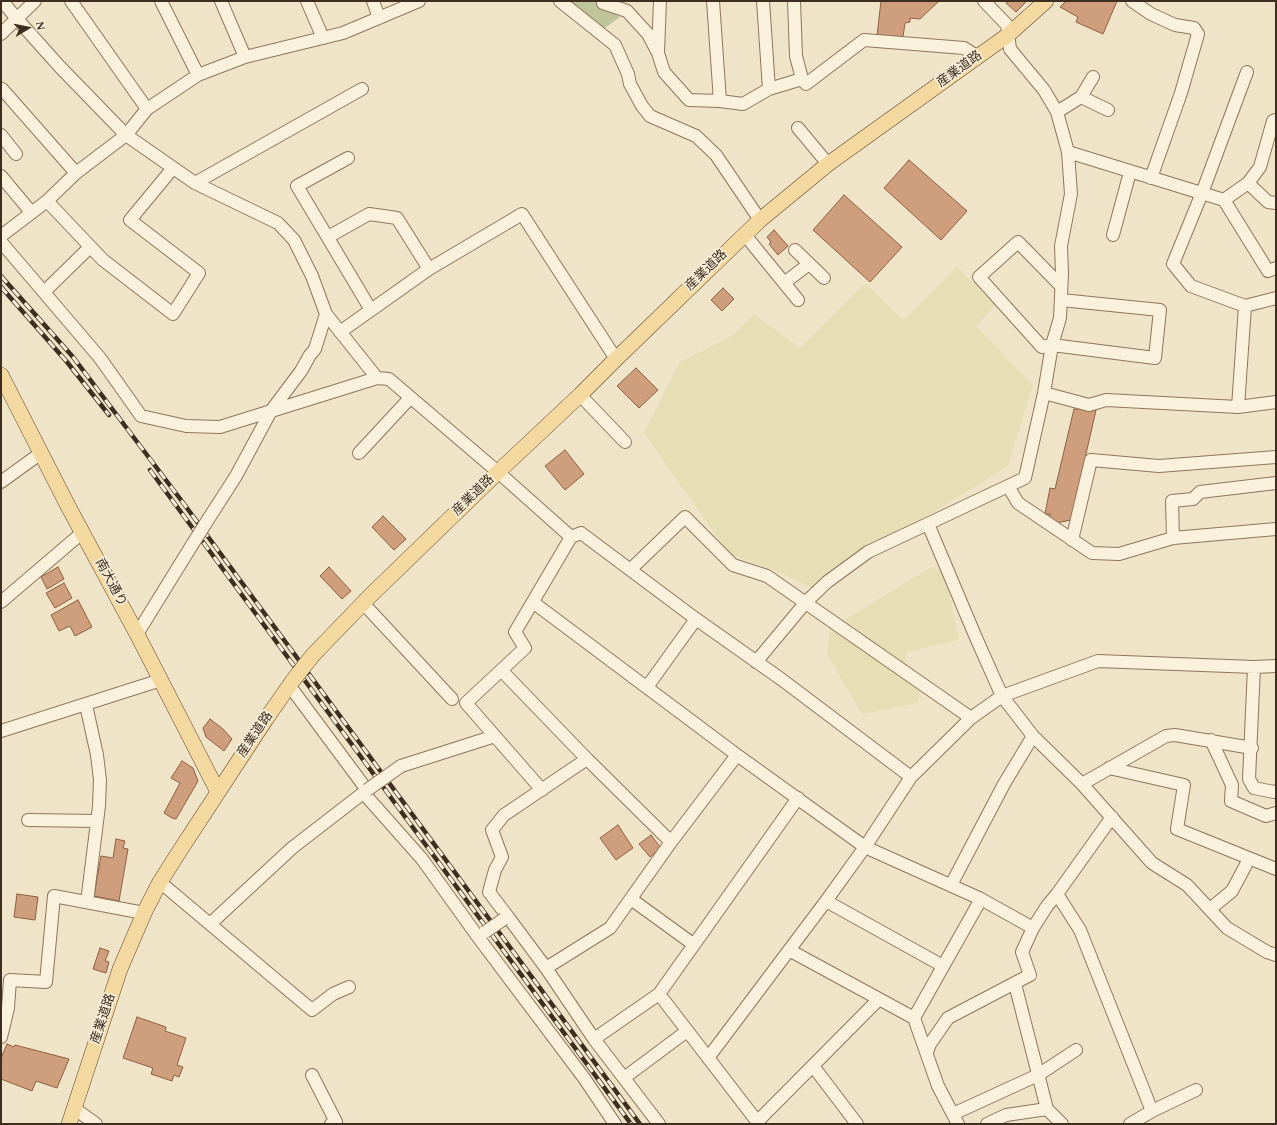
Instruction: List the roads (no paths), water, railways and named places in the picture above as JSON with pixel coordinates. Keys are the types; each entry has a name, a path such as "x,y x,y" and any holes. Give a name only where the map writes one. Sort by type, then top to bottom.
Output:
{"main road":[{"name":"産業道路","path":"69,1124 75,1110 120,969 144,913 160,882 292,682 313,655 363,603 760,220 828,164 1008,35 1046,1"},
{"name":"南大通り","path":"1,375 218,792"}],"street":[{"path":"1,34 35,1"},
{"path":"71,1 147,109"},
{"path":"161,1 198,75"},
{"path":"221,1 245,57"},
{"path":"307,1 323,38"},
{"path":"373,1 378,18"},
{"path":"1,236 47,201 76,173 126,134 147,109 198,75 245,57 343,33 419,1"},
{"path":"560,1 615,45 628,74 630,84 642,106 650,116 696,136 716,155 760,220"},
{"path":"603,1 627,11 648,34 658,53 664,72 689,100 720,101 743,104 769,89 802,79"},
{"path":"658,53 660,1"},
{"path":"713,1 720,101"},
{"path":"763,1 769,89"},
{"path":"794,1 796,56 802,79 806,84 864,40 964,48 978,57"},
{"path":"756,662 806,602 827,582 868,552 1025,478 1044,393 1052,345 1060,318 1061,246 1071,194 1068,152 1057,112 1044,90 1010,48 1007,25 984,1"},
{"path":"1132,1 1151,14 1175,25 1194,28 1198,34 1181,94 1151,178"},
{"path":"4,2 17,19 60,67 126,134 194,183 278,224 294,240 312,276 326,314 377,378"},
{"path":"1246,72 1202,193 1172,264 1191,286 1245,306 1276,298"},
{"path":"1057,112 1081,97 1093,76"},
{"path":"2,88 76,173"},
{"path":"194,183 362,89"},
{"path":"1081,97 1108,110"},
{"path":"1224,200 1248,183 1260,167 1274,121 1276,120"},
{"path":"798,128 828,164"},
{"path":"1,135 16,154"},
{"path":"1068,152 1224,200 1268,271 1276,268"},
{"path":"348,158 297,186 371,310"},
{"path":"47,201 103,260 173,314 199,274 130,220 173,168"},
{"path":"1113,235 1130,172"},
{"path":"1,176 31,212"},
{"path":"1248,183 1268,202 1276,203"},
{"path":"328,237 369,214 397,218 429,269"},
{"path":"340,332 429,269 522,214 616,359"},
{"path":"745,235 798,300"},
{"path":"1,242 100,358 141,416 186,426 220,427 377,378 389,379 498,472 576,535 631,569 696,619 911,777"},
{"path":"1061,286 1018,242 979,277 1042,346 1052,345 1155,358 1160,310 1061,300"},
{"path":"44,292 90,247"},
{"path":"795,250 824,278"},
{"path":"784,283 809,264"},
{"path":"1238,407 1245,306"},
{"path":"137,634 236,476 271,411 301,371 315,349 326,314"},
{"path":"1044,393 1089,405 1106,400 1238,407 1276,402"},
{"path":"580,395 625,442"},
{"path":"359,453 410,398"},
{"path":"1,482 41,453"},
{"path":"1072,540 1091,460 1159,466 1276,457"},
{"path":"1173,538 1172,501 1194,499 1200,492 1276,483"},
{"path":"1008,486 1018,503 1092,553 1119,554 1173,538 1276,529"},
{"path":"631,569 685,517 733,565 767,576 971,718"},
{"path":"928,524 1002,696 1033,736 1082,784 1152,863 1187,886 1227,928 1267,952 1276,955"},
{"path":"1,602 83,532"},
{"path":"542,790 466,703 525,648 515,632 576,535"},
{"path":"363,603 452,699"},
{"path":"534,603 864,847 981,899 1033,928"},
{"path":"647,687 696,619"},
{"path":"708,1058 826,901 911,777 971,718 1002,696 1098,661 1254,667 1276,666"},
{"path":"1254,667 1250,779 1254,788 1274,792 1276,791"},
{"path":"502,670 587,759 671,842"},
{"path":"1,731 86,705 160,680"},
{"path":"292,682 367,790 368,798 422,859 482,934 615,1124"},
{"path":"86,705 97,755 100,780 97,821 87,902"},
{"path":"1082,784 1166,736 1175,735 1211,740 1252,748"},
{"path":"210,924 292,848 367,790 401,766 494,736"},
{"path":"951,885 1004,784 1033,736"},
{"path":"1211,740 1232,785 1231,800 1266,816 1276,813"},
{"path":"546,968 610,928 671,842 737,754"},
{"path":"587,759 504,815 492,830 502,857 495,870 489,892 506,918 546,968 594,1038 658,1124"},
{"path":"1109,768 1184,785 1177,829 1276,870"},
{"path":"594,1038 659,994 798,798"},
{"path":"927,1052 930,1044 948,1018 1030,975 1022,952 1033,928 1047,906 1112,817"},
{"path":"28,820 97,821"},
{"path":"1210,909 1232,891 1249,859"},
{"path":"160,882 312,1010 333,994 349,987"},
{"path":"1057,894 1080,930 1152,1111"},
{"path":"1,1037 8,1008 5,986 10,980 46,982 54,896 144,913"},
{"path":"631,899 693,944"},
{"path":"914,1018 981,899"},
{"path":"826,901 943,966"},
{"path":"482,934 506,918"},
{"path":"789,950 914,1018 938,1086 956,1119 1038,1075 1076,1050"},
{"path":"1015,984 1047,1109 1062,1124"},
{"path":"659,994 758,1123 879,999"},
{"path":"624,1078 687,1031"},
{"path":"813,1066 857,1124"},
{"path":"312,1075 336,1122 331,1124"},
{"path":"1130,1124 1152,1111 1196,1090"},
{"path":"987,1124 1006,1115 1047,1109"},
{"path":"75,1110 96,1124"}],"railway":[{"path":"1,276 73,357 184,504 640,1124"},
{"path":"1,287 67,362 109,415"},
{"path":"150,470 631,1124"}]}
